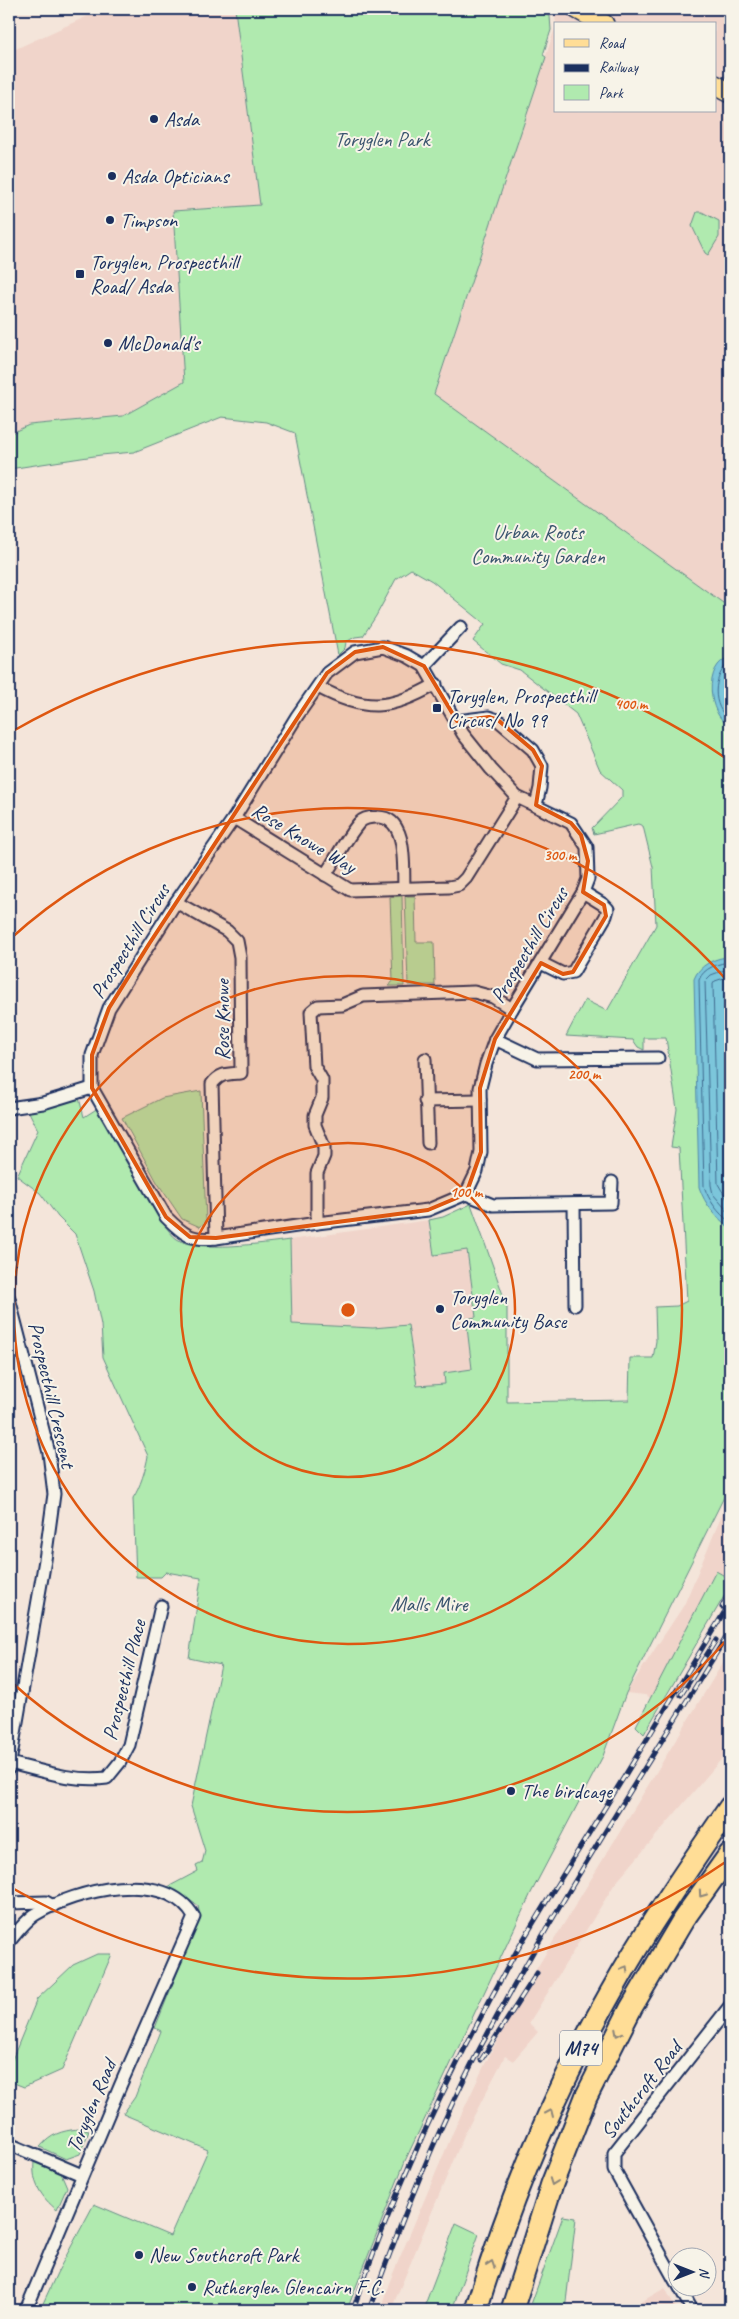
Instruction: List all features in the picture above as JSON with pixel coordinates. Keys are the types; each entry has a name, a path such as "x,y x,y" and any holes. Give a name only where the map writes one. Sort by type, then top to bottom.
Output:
{"highway":[{"name":"M74","path":"476,2310 518,2186 569,2071 610,1994 667,1899 730,1807"},
{"name":"M74","path":"512,2310 552,2184 586,2097 645,1984 683,1920 730,1854"}],"main road":[{"path":"577,9 600,22"},
{"path":"716,86 730,93"}],"street":[{"path":"424,666 461,627"},
{"name":"Prospecthill Circus","path":"92,1088 92,1055 109,1008 176,902 234,818 297,716 327,673 354,652 383,647 406,656 424,666 463,734 491,769 518,797 536,804 571,823 581,835 587,847 588,879 583,892 495,1039 486,1064 480,1088 481,1152 477,1171 466,1194"},
{"path":"318,687 344,700 373,705 410,699 436,684"},
{"path":"457,721 489,717 498,720 533,750 542,766 536,804"},
{"name":"Rose Knowe Way","path":"234,818 350,890 449,887 459,885 466,878 518,797"},
{"path":"325,875 360,822 370,817 382,816 392,822 399,830 404,888"},
{"path":"541,963 562,974 573,972 608,910 604,905 583,892"},
{"name":"Rose Knowe","path":"176,902 227,931 237,941 240,957 241,1073 217,1076 212,1084 216,1238"},
{"path":"317,1223 317,1173 324,1156 324,1147 315,1125 315,1115 322,1098 322,1080 314,1066 311,1012 318,1006 342,1005 363,996 474,992 493,997 512,1009"},
{"path":"495,1039 537,1060 658,1058"},
{"path":"424,1060 428,1143"},
{"path":"9,1108 42,1103 92,1088 166,1216 181,1232 200,1240 317,1223 428,1210 466,1194 492,1205 612,1203 612,1182"},
{"path":"426,1101 480,1100"},
{"path":"574,1204 575,1305"},
{"name":"Prospecthill Crescent","path":"9,1298 49,1453 54,1494 45,1560 9,1765"},
{"name":"Prospecthill Place","path":"9,1765 72,1779 107,1778 120,1762 130,1745 162,1606"},
{"name":"Toryglen Road","path":"26,2310 82,2174 194,1917 188,1906 176,1899 147,1888 114,1887 65,1900 53,1906"},
{"path":"9,1903 46,1902 53,1906"},
{"path":"9,1942 34,1915 53,1906"},
{"name":"Southcroft Road","path":"666,2264 614,2170 614,2153 730,2006"},
{"path":"9,2144 82,2174"},
{"path":"684,2296 692,2310"}],"highlighted area":[{"path":"383,647 424,666 457,721 489,717 498,720 533,750 542,766 536,805 571,823 581,835 588,861 583,892 604,905 606,916 573,972 563,974 541,963 495,1039 480,1088 481,1152 466,1194 428,1210 216,1238 190,1237 166,1217 92,1088 92,1055 109,1008 327,673 355,652"}],"shaded area":[{"path":"103,9 235,9 260,205 173,211 184,382 123,416 29,425 9,434 9,52"},
{"path":"554,9 730,9 730,608 434,395 554,31 554,112 716,112 716,22 556,22"},
{"path":"429,1220 434,1255 467,1249 476,1318 466,1319 472,1370 444,1373 445,1384 417,1386 386,1327 291,1325 290,1240"},
{"path":"730,1496 730,1575 659,1702 645,1695 626,1693 684,1605"},
{"path":"730,1651 730,1749 614,1885 529,2023 538,2032 513,2061 505,2056 464,2135 391,2310 380,2310 389,2283 454,2130 485,2064 529,1981"},
{"path":"665,2288 666,2296 669,2296 677,2310 627,2310"}],"green space":[{"name":"Malls Mire","path":"235,9 536,9 550,16 551,30 543,55 546,57 434,394 730,608 730,1485 626,1693 603,1756 531,1893 405,2161 347,2310 40,2310 57,2273 94,2204 170,2236 208,2150 123,2114 135,2097 161,2031 155,2028 200,1916 198,1906 178,1892 166,1888 198,1871 196,1866 202,1863 205,1851 191,1806 221,1665 189,1658 201,1578 166,1572 161,1577 136,1577 133,1498 142,1478 148,1456 103,1357 101,1325 94,1291 75,1234 58,1217 40,1193 17,1176 38,1130 29,1112 79,1098 84,1117 98,1108 164,1225 177,1239 187,1243 215,1246 249,1245 290,1240 292,1324 373,1328 408,1325 417,1386 445,1384 444,1373 472,1369 466,1319 476,1317 467,1250 434,1255 429,1220 443,1217 471,1204 507,1306 507,1402 629,1400 630,1358 653,1358 656,1341 655,1307 677,1306 687,1301 679,1148 671,1147 677,1109 666,1038 644,1038 644,1050 638,1047 633,1040 566,1036 585,1000 607,1011 656,925 653,867 643,826 638,824 594,834 592,828 622,797 622,790 600,770 576,714 520,670 501,664 473,641 485,624 432,581 411,569 396,579 363,636 355,637 346,642 345,648 338,655 295,433 266,422 222,417 134,452 9,469 9,434 29,425 123,416 184,382 173,211 260,205"},
{"path":"697,212 702,212 719,221 719,237 708,255 705,253 692,226"},
{"path":"402,896 404,986 389,986 393,981 390,897"},
{"path":"405,896 415,896 416,942 434,942 435,985 408,985"},
{"path":"201,1091 206,1221 200,1227 182,1219 157,1182 122,1118 162,1098"},
{"path":"716,1571 730,1579 730,1586 644,1734 636,1726"},
{"path":"97,1954 112,1954 62,2070 24,2087 9,2081 9,2067 37,1999 73,1965"},
{"path":"78,2129 89,2131 80,2154 66,2159 40,2147 57,2134"},
{"path":"34,2162 61,2173 67,2187 57,2210 42,2195 36,2183"},
{"path":"563,2216 576,2218 565,2310 529,2310"},
{"path":"456,2223 479,2234 452,2310 423,2310"}],"water":[{"path":"730,657 730,726 716,712 711,690 715,669 721,662"},
{"path":"730,957 730,1228 711,1210 699,1187 694,979 704,966 719,958"}],"railway":[{"path":"722,1607 730,1591"},
{"path":"353,2310 386,2221 424,2132 488,2003 534,1922 730,1603"},
{"path":"369,2310 423,2169 470,2066 575,1880 730,1631"},
{"path":"681,1695 716,1640"},
{"path":"481,2060 537,1973"}],"place":[{"name":"Asda","path":"154,119"},
{"name":"Asda Opticians","path":"112,176"},
{"name":"Timpson","path":"110,220"},
{"name":"Toryglen, Prospecthill Road/ Asda","path":"80,274"},
{"name":"McDonald's","path":"108,343"},
{"name":"Toryglen, Prospecthill Circus/ No 99","path":"437,708"},
{"name":"Toryglen Community Base","path":"440,1309"},
{"name":"The birdcage","path":"511,1791"},
{"name":"New Southcroft Park","path":"139,2255"},
{"name":"Rutherglen Glencairn F.C.","path":"192,2287"}],"park label":[{"name":"Toryglen Park","path":"382,139"},
{"name":"Urban Roots Community Garden","path":"538,544"}]}
